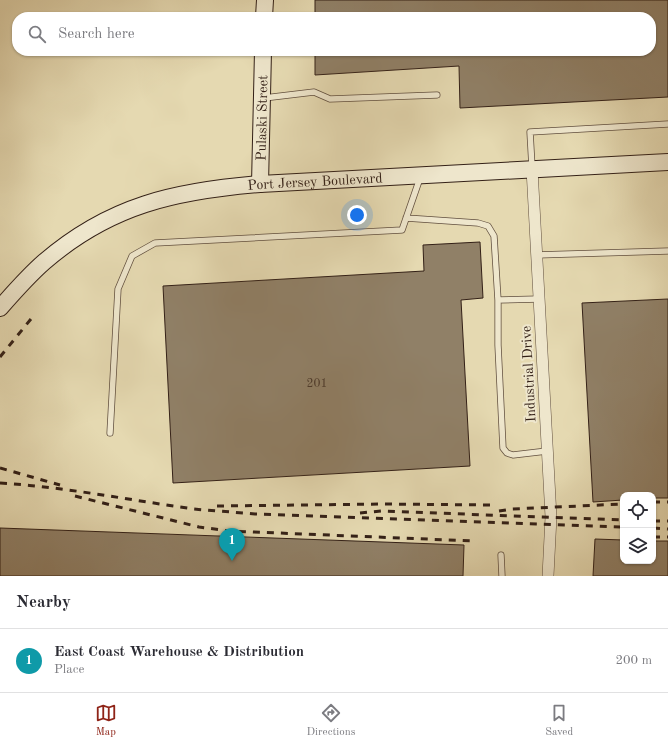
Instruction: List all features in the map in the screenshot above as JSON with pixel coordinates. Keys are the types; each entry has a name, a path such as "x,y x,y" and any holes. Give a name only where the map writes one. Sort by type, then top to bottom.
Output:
{"street":[{"path":"264,0 264,12"},
{"name":"Pulaski Street","path":"260,184 263,56"},
{"name":"Port Jersey Boulevard","path":"0,308 30,275 57,251 87,230 115,215 148,203 179,195 214,189 260,184 668,162"},
{"name":"Industrial Drive","path":"532,169 551,517 548,576"}],"lane":[{"path":"262,98 314,92 330,99 437,96"},
{"path":"532,169 530,132 668,124"},
{"path":"110,433 118,289 132,256 156,243 402,230 420,176"},
{"path":"406,218 478,223 488,226 494,236 498,300 498,345 503,448 506,453 513,455 547,451"},
{"path":"536,255 668,251"},
{"path":"498,300 539,299"},
{"path":"501,555 502,576"}],"building":[{"path":"315,0 668,0 668,97 460,108 459,66 315,75 315,56 656,56 656,12 315,12"},
{"path":"480,242 483,298 461,300 470,466 173,483 163,286 424,271 423,245"},
{"path":"668,299 668,498 656,498 656,492 620,492 620,500 593,502 582,303"},
{"path":"0,528 464,545 463,576 0,576"},
{"path":"595,539 620,540 620,564 656,564 656,541 668,541 668,576 593,576"}],"railway":[{"path":"0,357 35,314"},
{"path":"0,468 60,485"},
{"path":"0,483 73,491 194,509 255,514 620,527"},
{"path":"75,496 199,527 229,531 474,541"},
{"path":"656,502 668,502"},
{"path":"217,506 384,504 495,505"},
{"path":"499,511 512,509 620,504"},
{"path":"360,513 381,511 620,520"},
{"path":"656,521 668,521"},
{"path":"656,528 668,529"},
{"path":"656,537 668,537"}],"place":[{"name":"East Coast Warehouse & Distribution","path":"232,561"}]}
